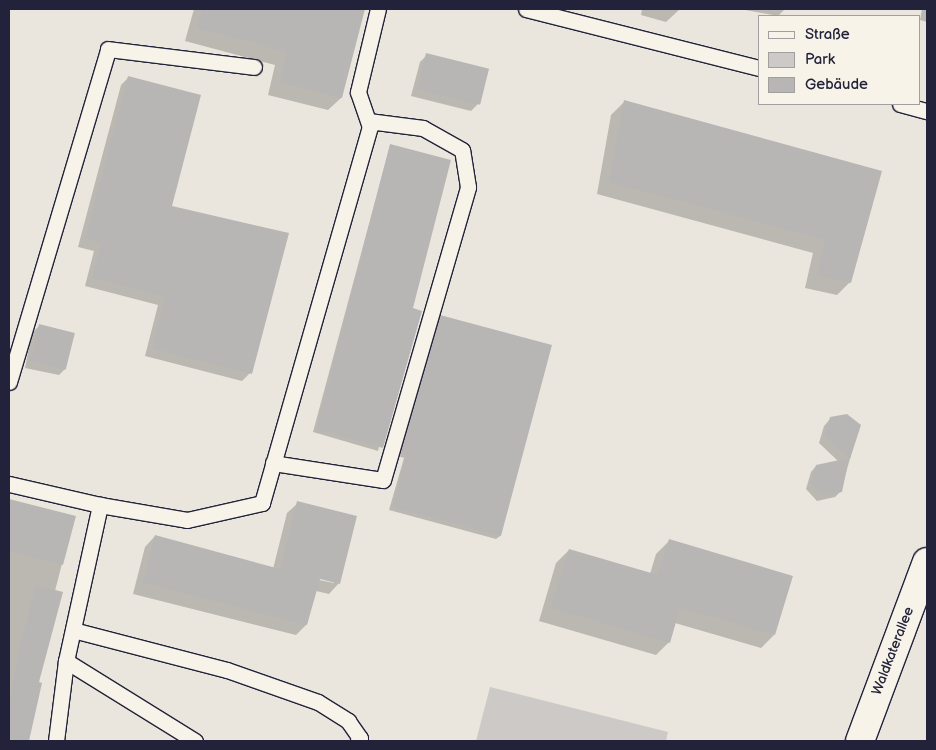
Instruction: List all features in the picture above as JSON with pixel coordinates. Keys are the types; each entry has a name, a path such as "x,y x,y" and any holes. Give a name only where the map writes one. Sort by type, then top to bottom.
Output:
{"street":[{"name":"Waldkaterallee","path":"860,741 927,562"}],"lane":[{"path":"9,484 100,505 188,520 262,503 370,127 358,92 378,9"},
{"path":"526,9 758,67"},
{"path":"9,382 108,49 254,67"},
{"path":"904,105 927,110"},
{"path":"273,463 383,480 468,187 462,150 423,128 368,120"},
{"path":"56,741 66,661 100,505"},
{"path":"73,630 227,670 318,702 348,721 360,738 358,741"},
{"path":"66,661 195,741"}],"green space":[{"path":"490,687 668,732 666,741 476,741"}],"building":[{"path":"202,9 365,9 342,98 280,82 287,52 197,28"},
{"path":"426,53 489,69 480,105 417,89"},
{"path":"128,76 201,95 172,206 289,233 252,374 152,348 165,297 92,278 101,243 85,239"},
{"path":"624,100 882,171 851,283 817,275 825,240 609,182"},
{"path":"390,144 451,160 413,308 422,311 383,448 316,429"},
{"path":"440,315 552,345 501,536 392,507 406,455 401,453"},
{"path":"39,324 75,333 66,370 30,361"},
{"path":"847,414 861,425 850,459 825,435 830,417"},
{"path":"849,458 842,492 823,496 811,483 816,465"},
{"path":"9,499 76,516 63,565 9,551"},
{"path":"297,501 357,516 340,584 320,579 307,625 142,583 155,535 280,569"},
{"path":"669,539 793,576 775,635 680,608 670,643 551,608 569,549 658,575"},
{"path":"36,585 63,592 39,682 42,683 29,741 9,741 9,705 19,649"}]}
